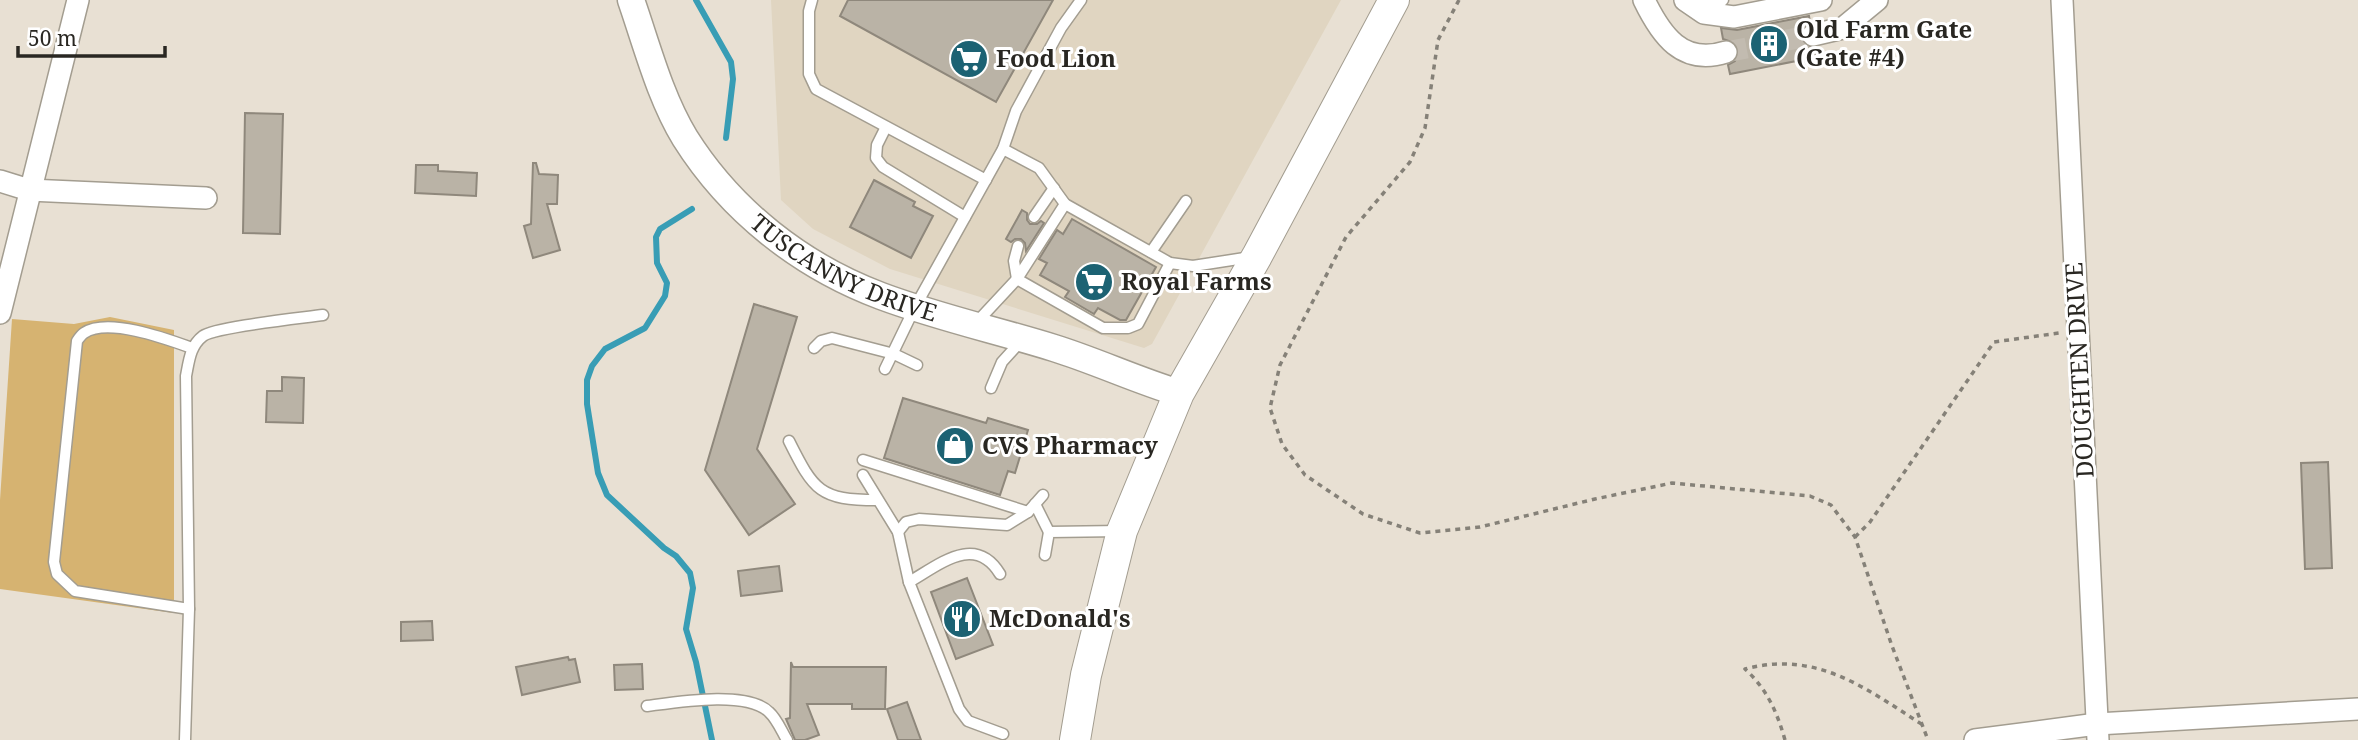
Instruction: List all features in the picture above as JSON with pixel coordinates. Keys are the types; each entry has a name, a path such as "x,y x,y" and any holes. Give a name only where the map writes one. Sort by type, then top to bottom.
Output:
{"main road":[{"path":"1075,740 1086,675 1122,531 1179,393 1257,256 1394,0"}],"street":[{"path":"0,313 78,0"},
{"name":"TUSCANNY DRIVE","path":"631,0 665,96 684,136 731,197 764,230 817,266 880,296 1023,339 1179,393"},
{"path":"1644,0 1656,23 1673,44 1695,56 1713,56 1726,52"},
{"path":"1689,3 1704,13 1734,17 1821,0"},
{"path":"1812,36 1843,28 1877,0"},
{"name":"DOUGHTEN DRIVE","path":"2062,0 2098,732"},
{"path":"0,181 29,190 206,198"},
{"path":"1975,740 2358,709"}],"lane":[{"path":"812,0 809,11 809,74 816,89 986,180"},
{"path":"886,369 915,307 1003,149 1016,111 1061,28 1081,0"},
{"path":"1689,3 1719,4 1723,0"},
{"path":"886,127 877,145 876,158 883,167 965,217"},
{"path":"1003,149 1039,168 1065,204 1170,263 1193,266 1257,256"},
{"path":"1034,217 1054,188"},
{"path":"1151,252 1186,201"},
{"path":"974,325 1017,279 1065,204"},
{"path":"1017,279 1014,261 1018,246"},
{"path":"1017,279 1103,328 1128,328 1138,324 1170,263"},
{"path":"185,740 189,609 186,376 192,348 205,335 223,330 323,315"},
{"path":"189,609 75,592 57,574 54,562 77,341 85,332 98,328 115,328 161,337 192,348"},
{"path":"814,348 821,341 832,338 894,354 918,365"},
{"path":"991,388 1002,362 1023,339"},
{"path":"789,441 806,475 828,495 851,500 877,500"},
{"path":"863,460 1035,504 1049,532 1045,555"},
{"path":"863,475 898,532 909,582 959,709 968,721 1003,734"},
{"path":"898,532 906,522 919,519 1007,525 1035,504"},
{"path":"1049,532 1122,531"},
{"path":"909,582 955,556 966,553 987,558 1000,574"},
{"path":"648,706 685,700 740,699 769,711 787,740"}],"path":[{"path":"1459,0 1438,40 1425,128 1410,162 1346,237 1280,365 1270,408 1282,444 1305,475 1363,514 1420,533 1480,527 1595,499 1672,484 1810,496 1831,505 1855,537 1928,740"},
{"path":"1855,537 1871,522 1994,342 2078,330"},
{"path":"1785,740 1778,716 1768,696 1745,669 1794,663 1829,671 1866,689 1923,725"}],"shaded area":[{"path":"771,0 1341,0 1152,344 1144,348 890,269 813,229 781,200"},
{"path":"110,317 174,330 174,613 0,589 0,500 12,319 74,324"}],"building":[{"name":"Food Lion","path":"848,0 1053,0 996,102 840,16"},
{"name":"Old Farm Gate (Gate #4)","path":"1809,16 1810,22 1804,26 1800,37 1804,44 1815,48 1817,57 1730,74 1728,65 1735,61 1739,50 1735,43 1723,39 1721,28 1737,30"},
{"path":"245,113 283,114 280,234 243,233"},
{"path":"533,163 536,163 539,174 558,175 557,204 547,204 560,250 533,258 524,226 531,224"},
{"path":"416,165 438,165 438,171 477,173 476,196 415,193"},
{"path":"874,180 915,202 913,206 933,216 911,258 850,227"},
{"path":"1022,210 1027,213 1030,224 1041,221 1044,223 1026,251 1025,243 1021,239 1011,242 1006,239"},
{"name":"Royal Farms","path":"1072,219 1156,267 1126,320 1120,320 1098,308 1094,314 1065,297 1069,291 1040,275 1047,263 1039,259 1057,230 1063,234"},
{"path":"754,304 797,317 757,449 795,504 749,535 705,470"},
{"path":"282,377 304,378 303,423 266,422 267,391 282,391"},
{"name":"CVS Pharmacy","path":"903,398 986,423 988,418 1028,430 1015,473 1008,471 1000,495 884,458"},
{"path":"2328,462 2332,568 2305,569 2301,463"},
{"path":"779,566 782,591 741,596 738,571"},
{"name":"McDonald's","path":"967,578 993,645 956,659 931,592"},
{"path":"432,621 433,640 401,641 401,622"},
{"path":"568,657 569,660 575,659 580,682 522,695 516,667"},
{"path":"791,662 793,667 886,667 885,709 852,709 852,704 807,704 819,735 795,740 786,719 790,718"},
{"path":"642,664 643,689 615,690 614,665"},
{"path":"907,702 921,740 898,740 887,709"}],"waterway":[{"path":"696,0 731,62 733,79 726,138"},
{"path":"692,209 660,229 656,237 657,263 667,283 665,296 645,328 605,349 592,366 587,380 587,404 598,473 607,495 676,556 690,573 693,588 686,629 696,662 712,740"}],"tunnel":[{"path":"1726,52 1813,35"}],"place":[{"name":"Old Farm Gate (Gate #4)","path":"1769,44"},
{"name":"Food Lion","path":"969,59"},
{"name":"Royal Farms","path":"1094,282"},
{"name":"CVS Pharmacy","path":"955,446"},
{"name":"McDonald's","path":"962,619"}]}
